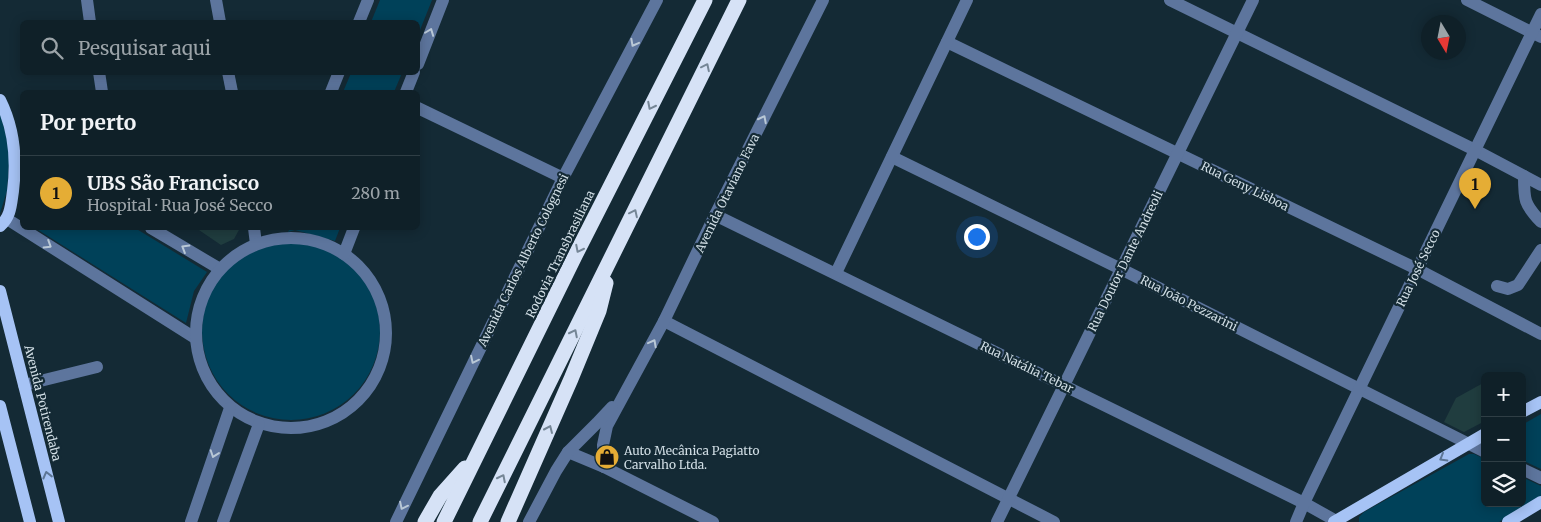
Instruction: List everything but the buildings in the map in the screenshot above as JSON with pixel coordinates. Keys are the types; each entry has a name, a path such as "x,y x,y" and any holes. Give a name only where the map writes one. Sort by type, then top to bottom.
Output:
{"highway":[{"name":"Rodovia Transbrasiliana","path":"444,522 576,254 705,0"},
{"path":"480,522 740,0"},
{"path":"508,522 599,311 612,257"},
{"path":"425,522 440,496 478,454"}],"main road":[{"path":"0,100 18,147 11,209 4,222"},
{"name":"Avenida Potirendaba","path":"0,290 59,522"},
{"path":"1526,410 1541,402"},
{"path":"0,406 30,522"},
{"path":"1336,522 1481,436"},
{"path":"1508,522 1541,502"}],"street":[{"path":"87,0 90,20"},
{"path":"216,0 220,20"},
{"path":"360,20 368,0"},
{"path":"420,59 442,0"},
{"name":"Avenida Carlos Alberto Colognesi","path":"396,522 563,178 657,0"},
{"name":"Avenida Otaviano Fava","path":"604,467 603,445 607,426 664,322 822,0"},
{"path":"836,273 967,0"},
{"path":"1170,0 1475,150 1541,185"},
{"name":"Rua Doutor Dante Andreoli","path":"997,522 1253,0"},
{"path":"1467,0 1536,35"},
{"name":"Rua José Secco","path":"1296,522 1475,150 1536,35 1541,14"},
{"name":"Rua Geny Lisboa","path":"947,42 1417,269 1541,334"},
{"path":"99,75 102,90"},
{"path":"229,75 232,90"},
{"path":"332,90 338,75"},
{"path":"407,90 413,75"},
{"path":"420,109 563,178"},
{"name":"Rua João Pezzarini","path":"892,157 1121,269 1481,450"},
{"path":"1524,176 1524,198 1529,209 1541,222"},
{"name":"Rua Natália Tebar","path":"715,215 1064,385 1304,504 1336,522"},
{"path":"4,222 195,338"},
{"path":"154,230 220,269"},
{"path":"254,230 256,244"},
{"path":"344,254 353,230"},
{"path":"275,234 322,243 344,254 367,274 382,301 387,331 383,362 369,389 348,411 320,425 290,429 259,424 230,408 216,394 205,377 198,358 195,338 197,313 206,290 220,269 237,255 275,234"},
{"path":"1497,286 1508,289 1518,285 1541,250"},
{"path":"664,322 1054,522"},
{"path":"24,385 97,367"},
{"name":"Avenida Otaviano Fava","path":"529,522 556,470 568,452 630,386"},
{"path":"191,522 230,408"},
{"path":"223,522 259,424"},
{"path":"568,452 604,467 713,522"},
{"path":"1526,471 1541,478"}],"shaded area":[{"path":"380,0 432,0 420,30 420,20 372,20"},
{"path":"350,75 401,75 395,90 344,90"},
{"path":"0,113 10,150 7,191 0,213"},
{"path":"38,230 138,230 207,272 194,291 186,323"},
{"path":"295,230 339,230 335,241"},
{"path":"282,242 300,242 317,245 333,252 348,262 360,274 370,289 377,305 380,331 379,348 374,365 360,388 348,400 333,410 317,417 300,420 282,420 265,417 249,410 234,400 222,388 212,373 205,357 202,340 202,322 205,305 212,289 222,274 234,262 249,252 265,245"},
{"path":"1541,414 1541,469 1526,462 1526,423"},
{"path":"1469,454 1481,457 1481,507 1525,507 1499,522 1359,522 1359,517 1364,512"},
{"path":"1526,479 1541,486 1541,498 1526,507"}],"place":[{"name":"UBS São Francisco","path":"1475,209"},
{"name":"Auto Mecânica Pagiatto Carvalho Ltda.","path":"607,457"}]}
